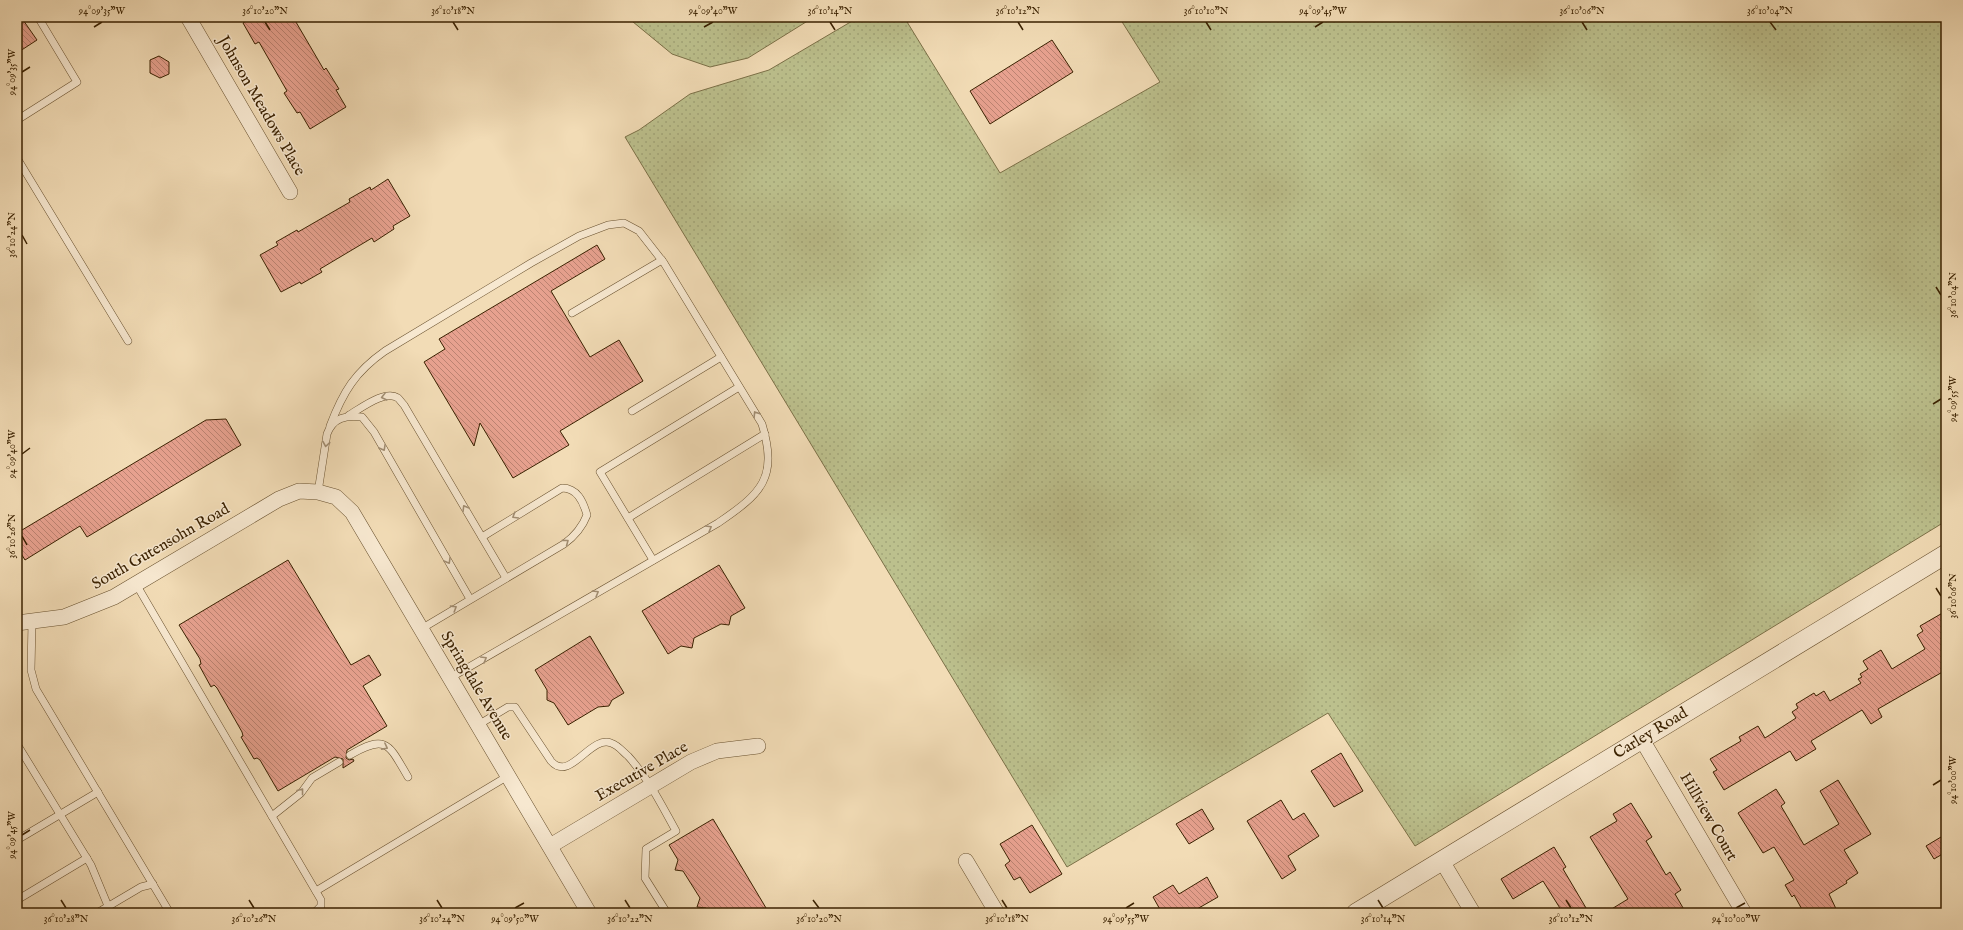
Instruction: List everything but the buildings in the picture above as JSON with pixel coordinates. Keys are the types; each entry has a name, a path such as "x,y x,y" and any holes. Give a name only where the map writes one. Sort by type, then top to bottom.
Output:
{"street":[{"name":"Johnson Meadows Place","path":"188,17 290,192"},
{"name":"South Gutensohn Road","path":"24,623 64,617 114,597 279,499 299,491 318,492"},
{"name":"Springdale Avenue","path":"318,492 336,497 352,512 589,913"},
{"name":"Carley Road","path":"1356,913 1641,738 1946,554"},
{"name":"Hillview Court","path":"1641,738 1744,913"},
{"name":"Executive Place","path":"550,846 691,762 717,752 758,746"},
{"path":"966,861 997,913"},
{"path":"1442,861 1473,913"}],"lane":[{"path":"17,120 77,82 38,17"},
{"path":"17,158 128,341"},
{"path":"318,492 327,434 340,400 348,386 370,361 426,325 579,236 608,225 624,223 639,231 662,260 762,424 767,442 768,465 765,480 757,493 743,506 718,523 450,678"},
{"path":"572,313 662,260"},
{"path":"632,411 721,357"},
{"path":"654,560 600,472 739,387"},
{"path":"330,426 340,418 347,416 380,397 391,396 398,398 404,405 506,578"},
{"path":"347,416 362,417 374,432 470,599"},
{"path":"628,518 765,434"},
{"path":"421,629 564,544 576,535 583,526 587,515 578,494 569,488 562,488 482,537"},
{"path":"136,584 321,900 321,906 314,913"},
{"path":"24,623 31,670 36,688 170,913"},
{"path":"478,725 508,707 515,707 555,765 564,767 596,745 603,742 611,743 620,748 643,773 652,786 676,831 646,849 645,878 667,913"},
{"path":"350,755 368,744 378,743 386,745 392,751 408,777"},
{"path":"17,744 87,858 108,906"},
{"path":"272,816 301,794 312,778 339,762"},
{"path":"316,891 508,776"},
{"path":"17,840 98,792"},
{"path":"17,900 87,858"},
{"path":"97,913 141,887 153,884"}],"green space":[{"path":"627,17 814,17 748,58 710,67 672,54"},
{"path":"859,17 904,17 1000,173 1160,82 1119,17 1946,17 1946,521 1415,846 1328,713 1067,867 625,137 639,130 690,94 769,70"}]}
